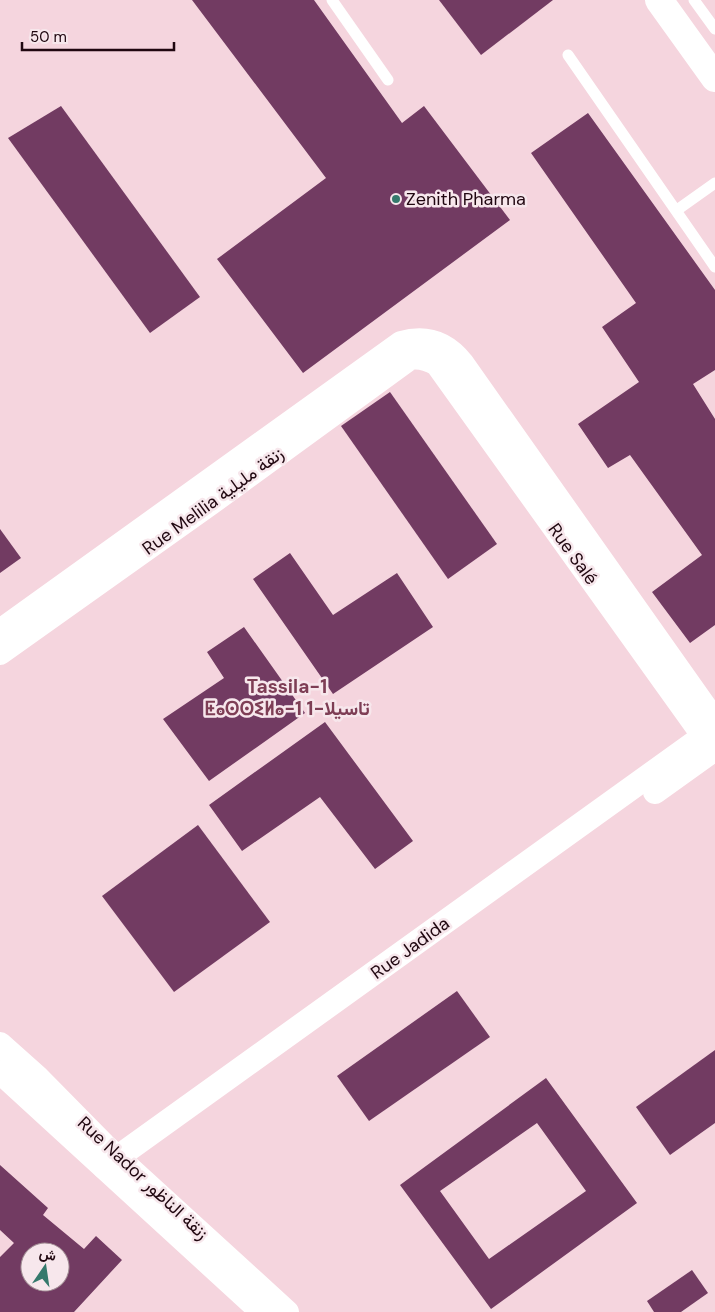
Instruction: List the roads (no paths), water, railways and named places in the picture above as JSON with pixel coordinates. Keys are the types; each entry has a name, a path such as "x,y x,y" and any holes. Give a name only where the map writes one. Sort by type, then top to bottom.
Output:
{"street":[{"path":"659,0 715,78"},
{"name":"Rue Melilia زنقة مليلية","path":"0,632 401,343 411,340 429,350 420,357 410,358 219,498 0,653"},
{"name":"Rue Salé","path":"429,350 447,348 462,363 713,740"},
{"name":"Rue Jadida","path":"116,1166 713,740"},
{"name":"Rue Nador زنقة الناظور","path":"0,1044 38,1077 116,1166 262,1312"},
{"name":"Rue Nador زنقة الناظور","path":"0,1072 116,1166 287,1312"}],"lane":[{"path":"332,0 388,80"},
{"path":"694,0 715,29"},
{"path":"700,0 715,21"},
{"path":"568,55 715,267"},
{"path":"677,210 715,183"}],"place":[{"name":"Zenith Pharma","path":"396,199"}],"district":[{"name":"Tassila-1 ⵟⴰⵙⵙⵉⵍⴰ-1 1-تاسيلا","path":"287,697"}]}
